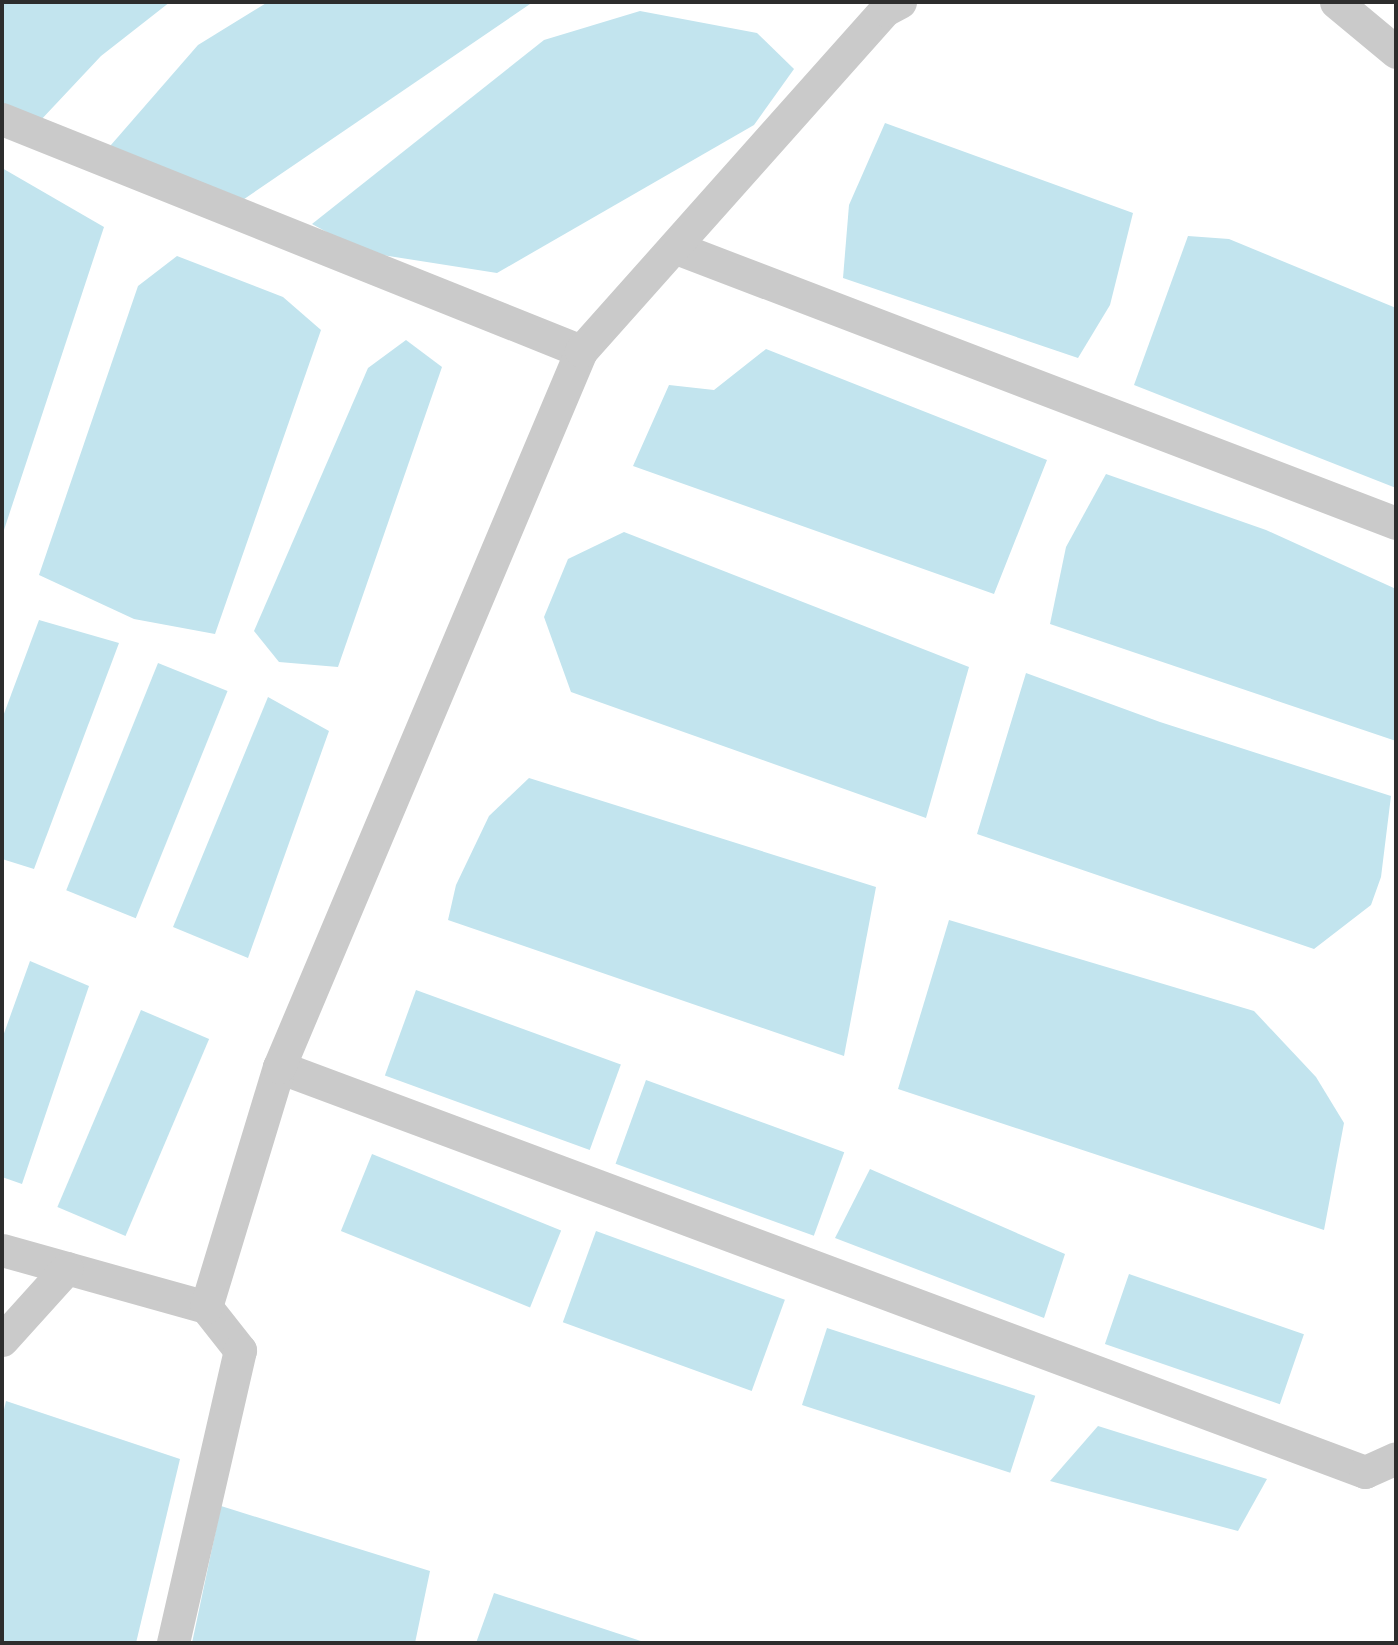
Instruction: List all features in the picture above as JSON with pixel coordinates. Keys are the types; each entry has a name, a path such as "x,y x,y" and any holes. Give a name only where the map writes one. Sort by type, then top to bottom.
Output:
{"lane":[{"path":"206,1307 279,1068 581,351 886,10 900,2"},
{"path":"1336,2 1396,52"},
{"path":"2,119 581,351"},
{"path":"674,247 1396,523"},
{"path":"279,1068 1365,1472 1396,1458"},
{"path":"2,1250 206,1307 240,1350 173,1643"},
{"path":"2,1340 67,1268"}],"water":[{"path":"2,2 170,2 101,56 39,122 2,105"},
{"path":"268,2 533,2 228,210 104,153 198,45"},
{"path":"640,11 757,33 794,69 754,125 497,273 363,252 312,224 544,40"},
{"path":"885,123 1133,213 1110,305 1078,358 843,278 849,205"},
{"path":"2,168 104,227 2,536"},
{"path":"1188,236 1229,239 1396,308 1396,488 1134,385"},
{"path":"177,256 283,297 321,330 215,634 134,619 39,575 138,286"},
{"path":"406,340 442,367 338,667 279,662 254,631 368,368"},
{"path":"766,349 1047,460 994,594 633,466 669,385 714,390"},
{"path":"1106,474 1266,530 1396,589 1396,741 1050,624 1066,547"},
{"path":"624,532 969,667 926,818 571,692 544,617 568,559"},
{"path":"39,620 119,643 34,869 2,859 2,719"},
{"path":"158,663 228,691 136,918 66,890"},
{"path":"1026,673 1160,722 1391,796 1381,877 1371,905 1314,949 977,834"},
{"path":"268,697 329,731 248,958 173,927"},
{"path":"529,778 876,887 844,1056 448,920 456,885 489,816"},
{"path":"949,920 1254,1011 1316,1077 1344,1123 1324,1230 898,1089"},
{"path":"30,961 89,986 22,1184 2,1177 2,1039"},
{"path":"416,990 621,1065 590,1150 385,1076"},
{"path":"141,1010 209,1039 126,1236 57,1207"},
{"path":"646,1080 844,1152 814,1236 616,1164"},
{"path":"372,1154 561,1230 530,1307 341,1231"},
{"path":"870,1169 1065,1254 1044,1318 835,1238"},
{"path":"596,1231 785,1300 752,1391 563,1322"},
{"path":"1129,1274 1304,1334 1280,1404 1105,1344"},
{"path":"827,1328 1035,1396 1010,1473 802,1405"},
{"path":"6,1401 180,1459 136,1643 2,1643 2,1418"},
{"path":"1098,1426 1267,1479 1238,1531 1050,1481"},
{"path":"221,1506 430,1571 415,1643 192,1643"},
{"path":"494,1593 647,1643 476,1643"}]}
